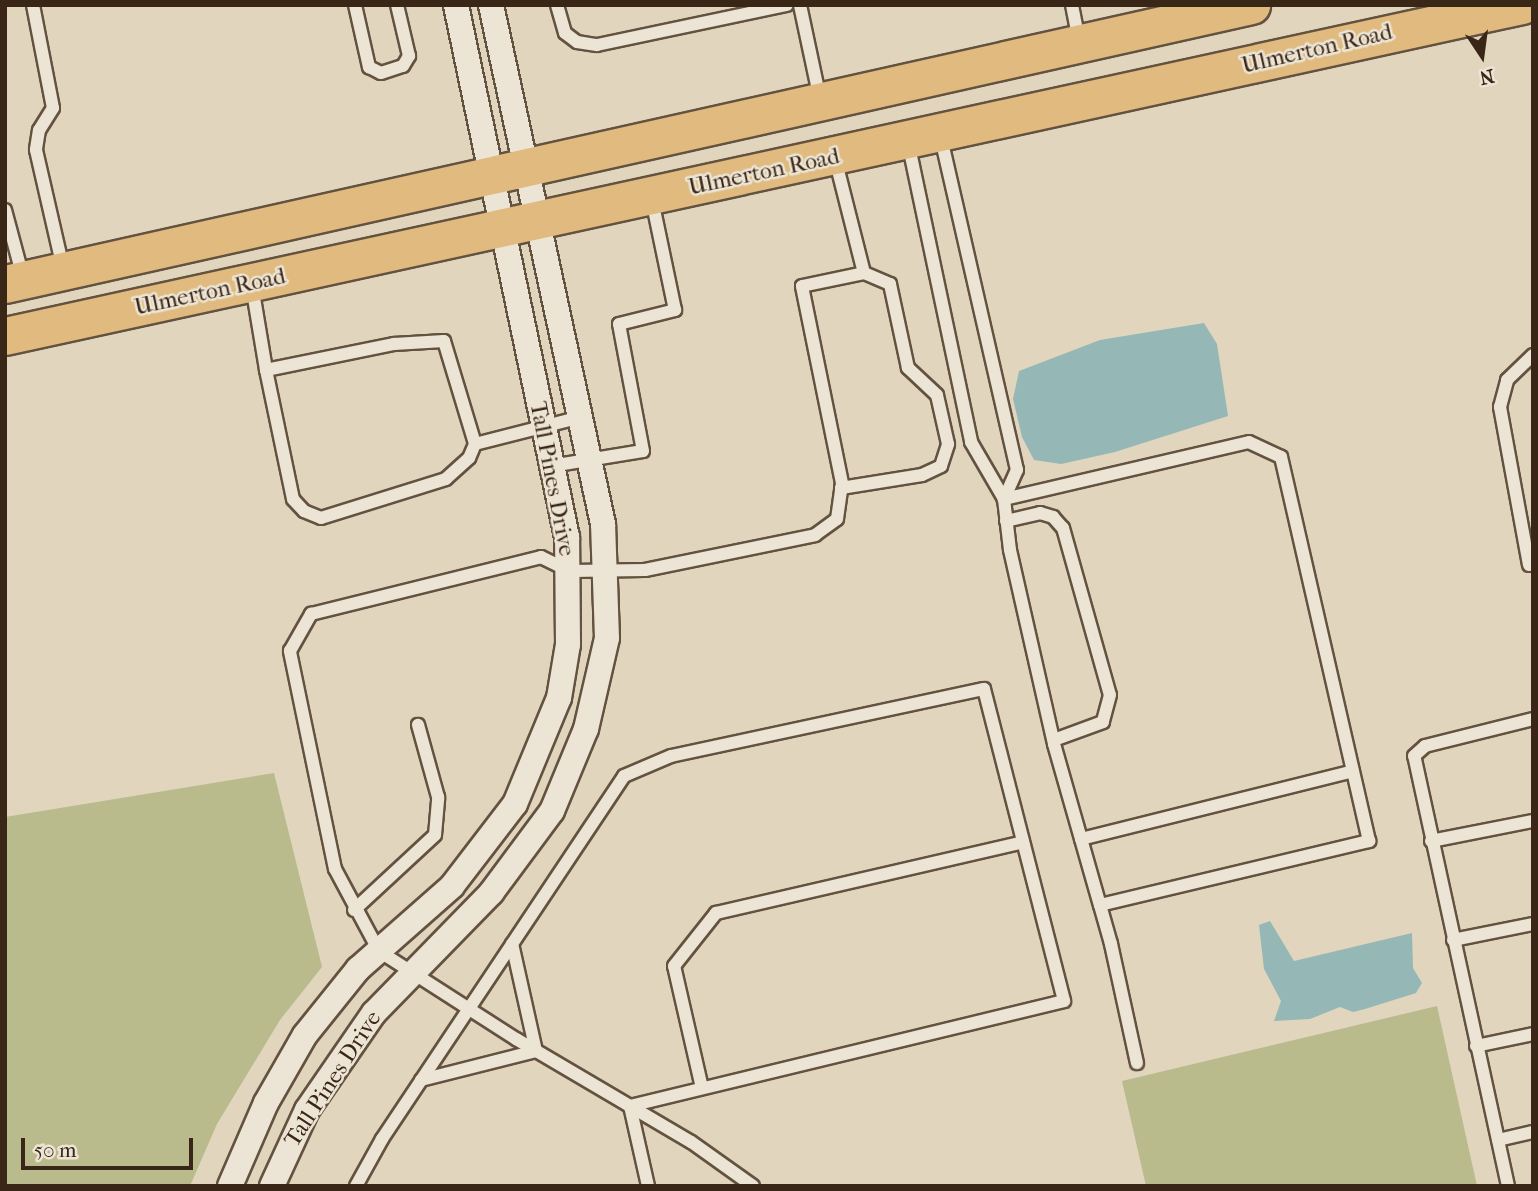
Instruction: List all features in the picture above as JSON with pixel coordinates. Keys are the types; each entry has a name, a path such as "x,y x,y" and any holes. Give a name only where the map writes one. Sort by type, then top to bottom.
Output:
{"main road":[{"path":"14,282 530,169 1080,44 1178,13 1251,5"},
{"name":"Ulmerton Road","path":"5,336 924,139 1522,5"}],"street":[{"name":"Tall Pines Drive","path":"230,1186 266,1103 305,1035 379,950 452,887 514,804 559,698 568,644 570,571 551,466 500,229 493,177 456,5"},
{"name":"Tall Pines Drive","path":"272,1186 307,1110 374,1013 491,892 552,811 586,729 598,687 607,638 603,524 530,169 491,5"}],"lane":[{"path":"33,5 53,107 39,130 36,150 64,271"},
{"path":"355,5 369,67 381,73 403,66 409,56 397,5"},
{"path":"557,5 565,33 577,42 597,45 787,5"},
{"path":"800,5 820,103"},
{"path":"1072,5 1080,44"},
{"path":"924,139 971,442 1004,499 1006,521 1054,740 1100,905 1137,1063"},
{"path":"924,139 1017,470 1004,499"},
{"path":"835,157 864,273"},
{"path":"551,466 643,451 619,324 675,310 651,196"},
{"path":"5,210 14,282"},
{"path":"753,1186 738,1180 629,1106 468,1009 379,950 354,909 335,869 290,651 311,614 541,557 570,571 645,570 815,535 837,519 841,488 802,286 864,273 890,284 908,368 937,395 948,444 941,466 922,475 841,488"},
{"path":"251,283 266,370 293,499 304,511 321,518 446,479 469,458 475,444 443,341 394,344 266,370"},
{"path":"1529,565 1500,407 1507,380 1533,355"},
{"path":"475,444 581,417"},
{"path":"1004,499 1249,442 1280,457 1369,841 1100,905"},
{"path":"1006,521 1040,513 1054,517 1063,528 1111,695 1103,722 1054,740"},
{"path":"356,1186 421,1080 624,776 671,756 984,689 1064,1001 629,1106"},
{"path":"1508,1186 1414,756 1425,746 1533,719"},
{"path":"354,909 435,835 438,797 418,725"},
{"path":"1081,839 1353,771"},
{"path":"1431,841 1533,821"},
{"path":"702,1088 674,966 716,913 1023,842"},
{"path":"1453,940 1533,924"},
{"path":"512,944 536,1051"},
{"path":"1476,1046 1533,1034"},
{"path":"421,1080 536,1051"},
{"path":"629,1106 644,1185"},
{"path":"1498,1140 1533,1132"}],"green space":[{"path":"274,773 322,967 280,1020 217,1124 190,1186 5,1186 5,817"},
{"path":"1437,1006 1477,1186 1146,1186 1122,1081"}],"water":[{"path":"1204,323 1217,344 1228,416 1115,452 1061,464 1034,460 1022,437 1013,399 1019,371 1100,340"},
{"path":"1270,921 1294,961 1412,933 1413,968 1422,983 1416,993 1365,1009 1353,1012 1340,1007 1310,1019 1274,1021 1281,1001 1264,969 1259,925"}]}
